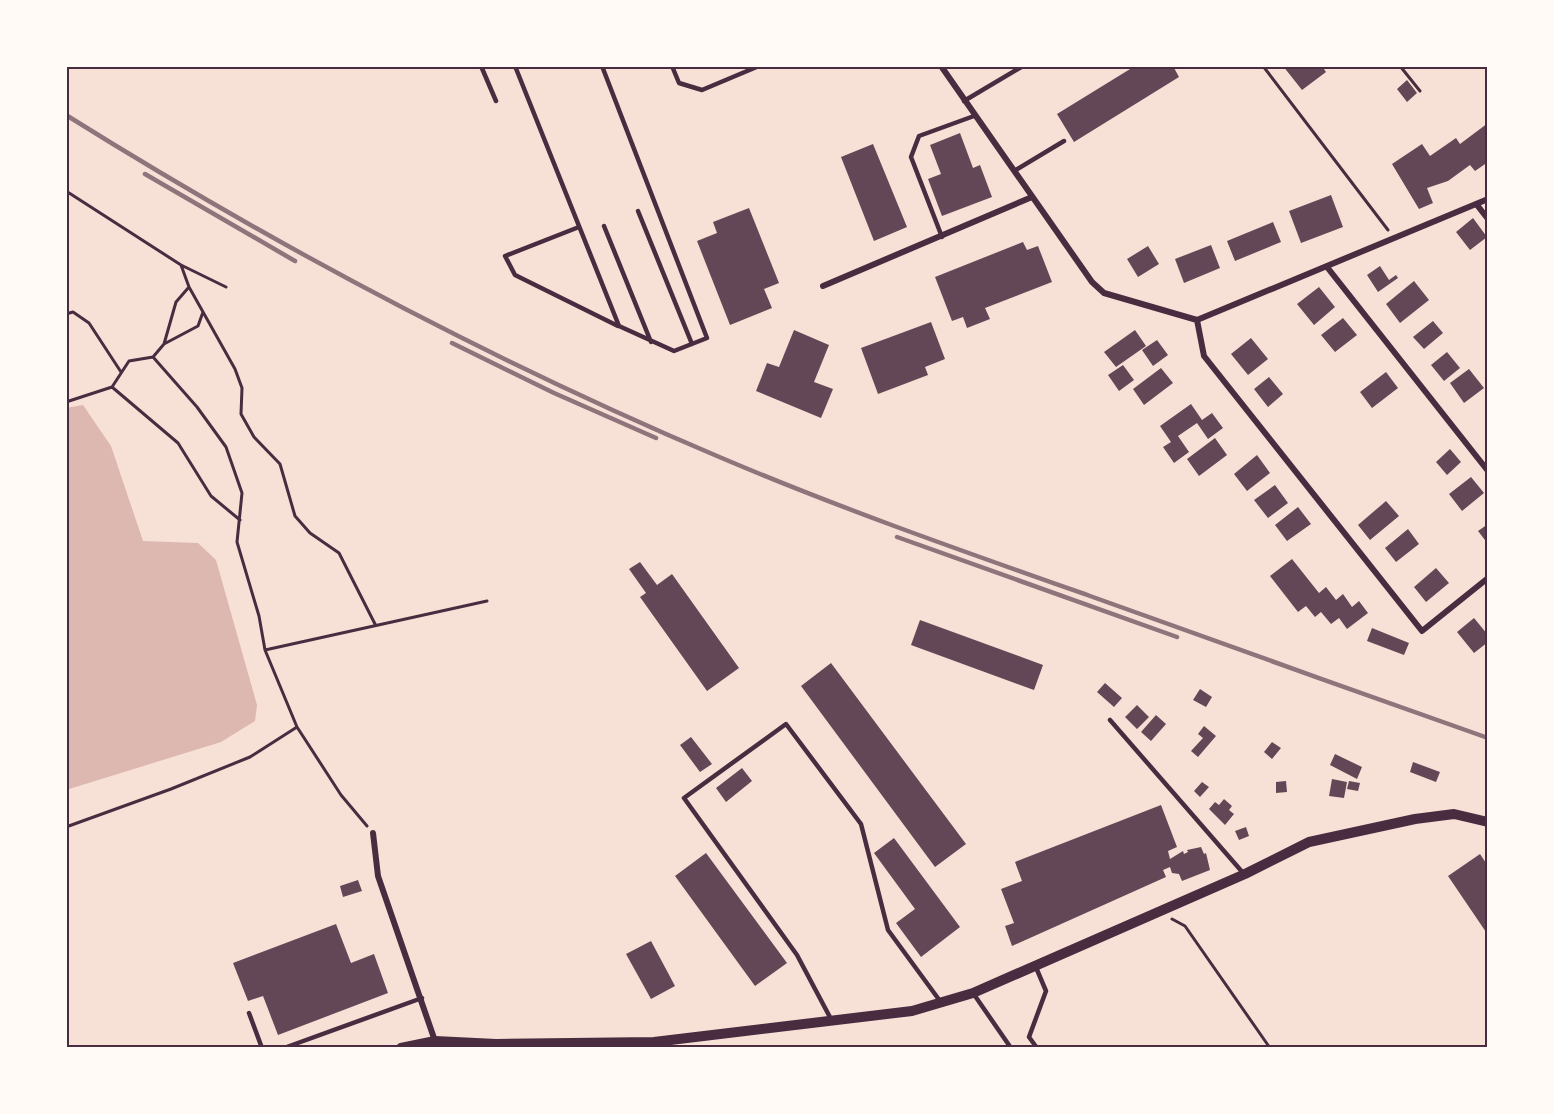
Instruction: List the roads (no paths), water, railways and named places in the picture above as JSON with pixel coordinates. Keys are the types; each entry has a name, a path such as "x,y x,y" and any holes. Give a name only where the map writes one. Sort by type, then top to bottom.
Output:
{"street":[{"path":"941,66 1086,274 1104,292 1197,320 1488,199"},
{"path":"823,286 1032,197"},
{"path":"1477,205 1488,219"},
{"path":"1328,267 1488,471"},
{"path":"1197,320 1204,356 1422,631 1488,578"},
{"path":"400,1048 435,1041 496,1044 632,1043 912,1011 973,993 1245,874 1309,842 1415,819 1454,814 1488,822"},
{"path":"373,832 378,876 435,1041"}],"lane":[{"path":"481,66 496,101"},
{"path":"515,66 619,326"},
{"path":"579,227 505,256 515,275 674,351 707,338 602,66"},
{"path":"672,66 679,83 702,90 759,66"},
{"path":"964,102 1023,66"},
{"path":"942,237 911,157 919,136 974,116"},
{"path":"1014,171 1064,141"},
{"path":"638,211 692,344"},
{"path":"604,226 651,342"},
{"path":"1110,720 1245,874"},
{"path":"832,1021 797,955 684,798 786,724 861,824 888,930 941,1003"},
{"path":"1035,966 1046,991 1029,1037 1036,1048"},
{"path":"973,993 1011,1048"},
{"path":"284,1048 422,998"},
{"path":"249,1013 262,1048"}],"railway":[{"path":"66,115 224,210 385,298 549,380 717,456 902,529 1488,738"},
{"path":"145,174 295,261"},
{"path":"452,343 554,393 656,438"},
{"path":"897,537 1177,637"}]}
